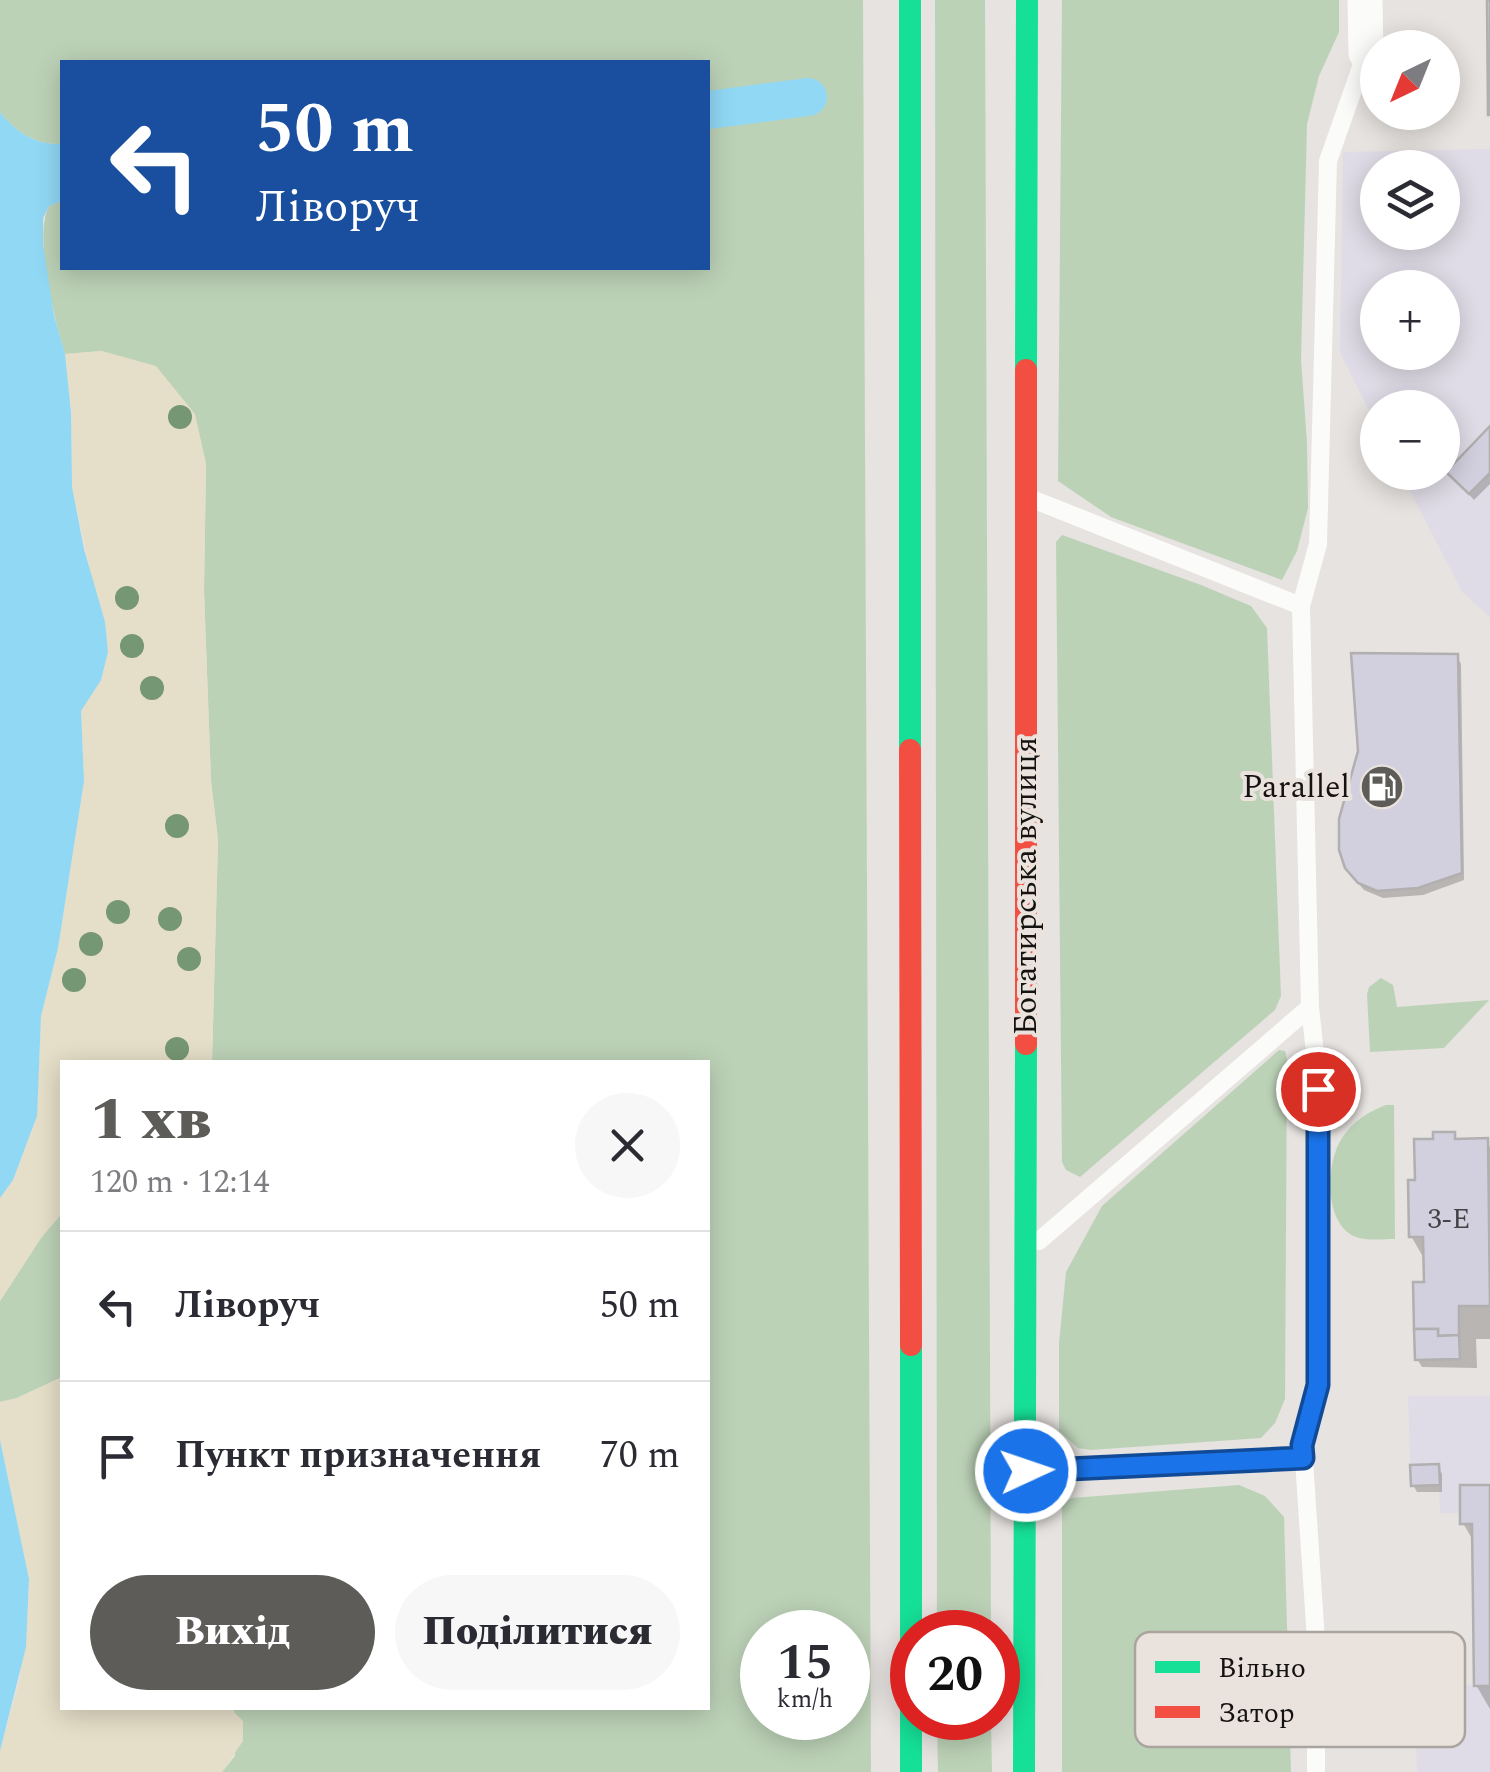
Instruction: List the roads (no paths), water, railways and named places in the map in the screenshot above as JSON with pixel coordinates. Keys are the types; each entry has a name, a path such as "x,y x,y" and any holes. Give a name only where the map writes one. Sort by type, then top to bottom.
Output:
{"main road":[{"path":"910,0 911,1772"},
{"name":"Богатирська вулиця","path":"1024,1772 1028,1252 1024,496 1027,0"}],"street":[{"path":"1365,0 1366,30"}],"lane":[{"path":"1315,1632 1302,1445 1318,1385 1318,1089 1310,1007 1301,606 1318,544 1328,161 1360,69"},
{"path":"1024,496 1301,606"},
{"path":"1028,1252 1310,1007"},
{"path":"1026,1471 1303,1458"}],"water":[{"path":"0,112 27,136 60,144 60,202 49,206 43,218 43,244 54,315 65,354 72,487 84,549 105,622 108,652 101,680 81,711 84,781 58,948 41,1016 37,1116 13,1180 0,1198"},
{"path":"0,1440 29,1579 26,1647 0,1751"}],"waterway":[{"path":"710,110 808,97"}],"place":[{"name":"Parallel","path":"1382,787"}]}
